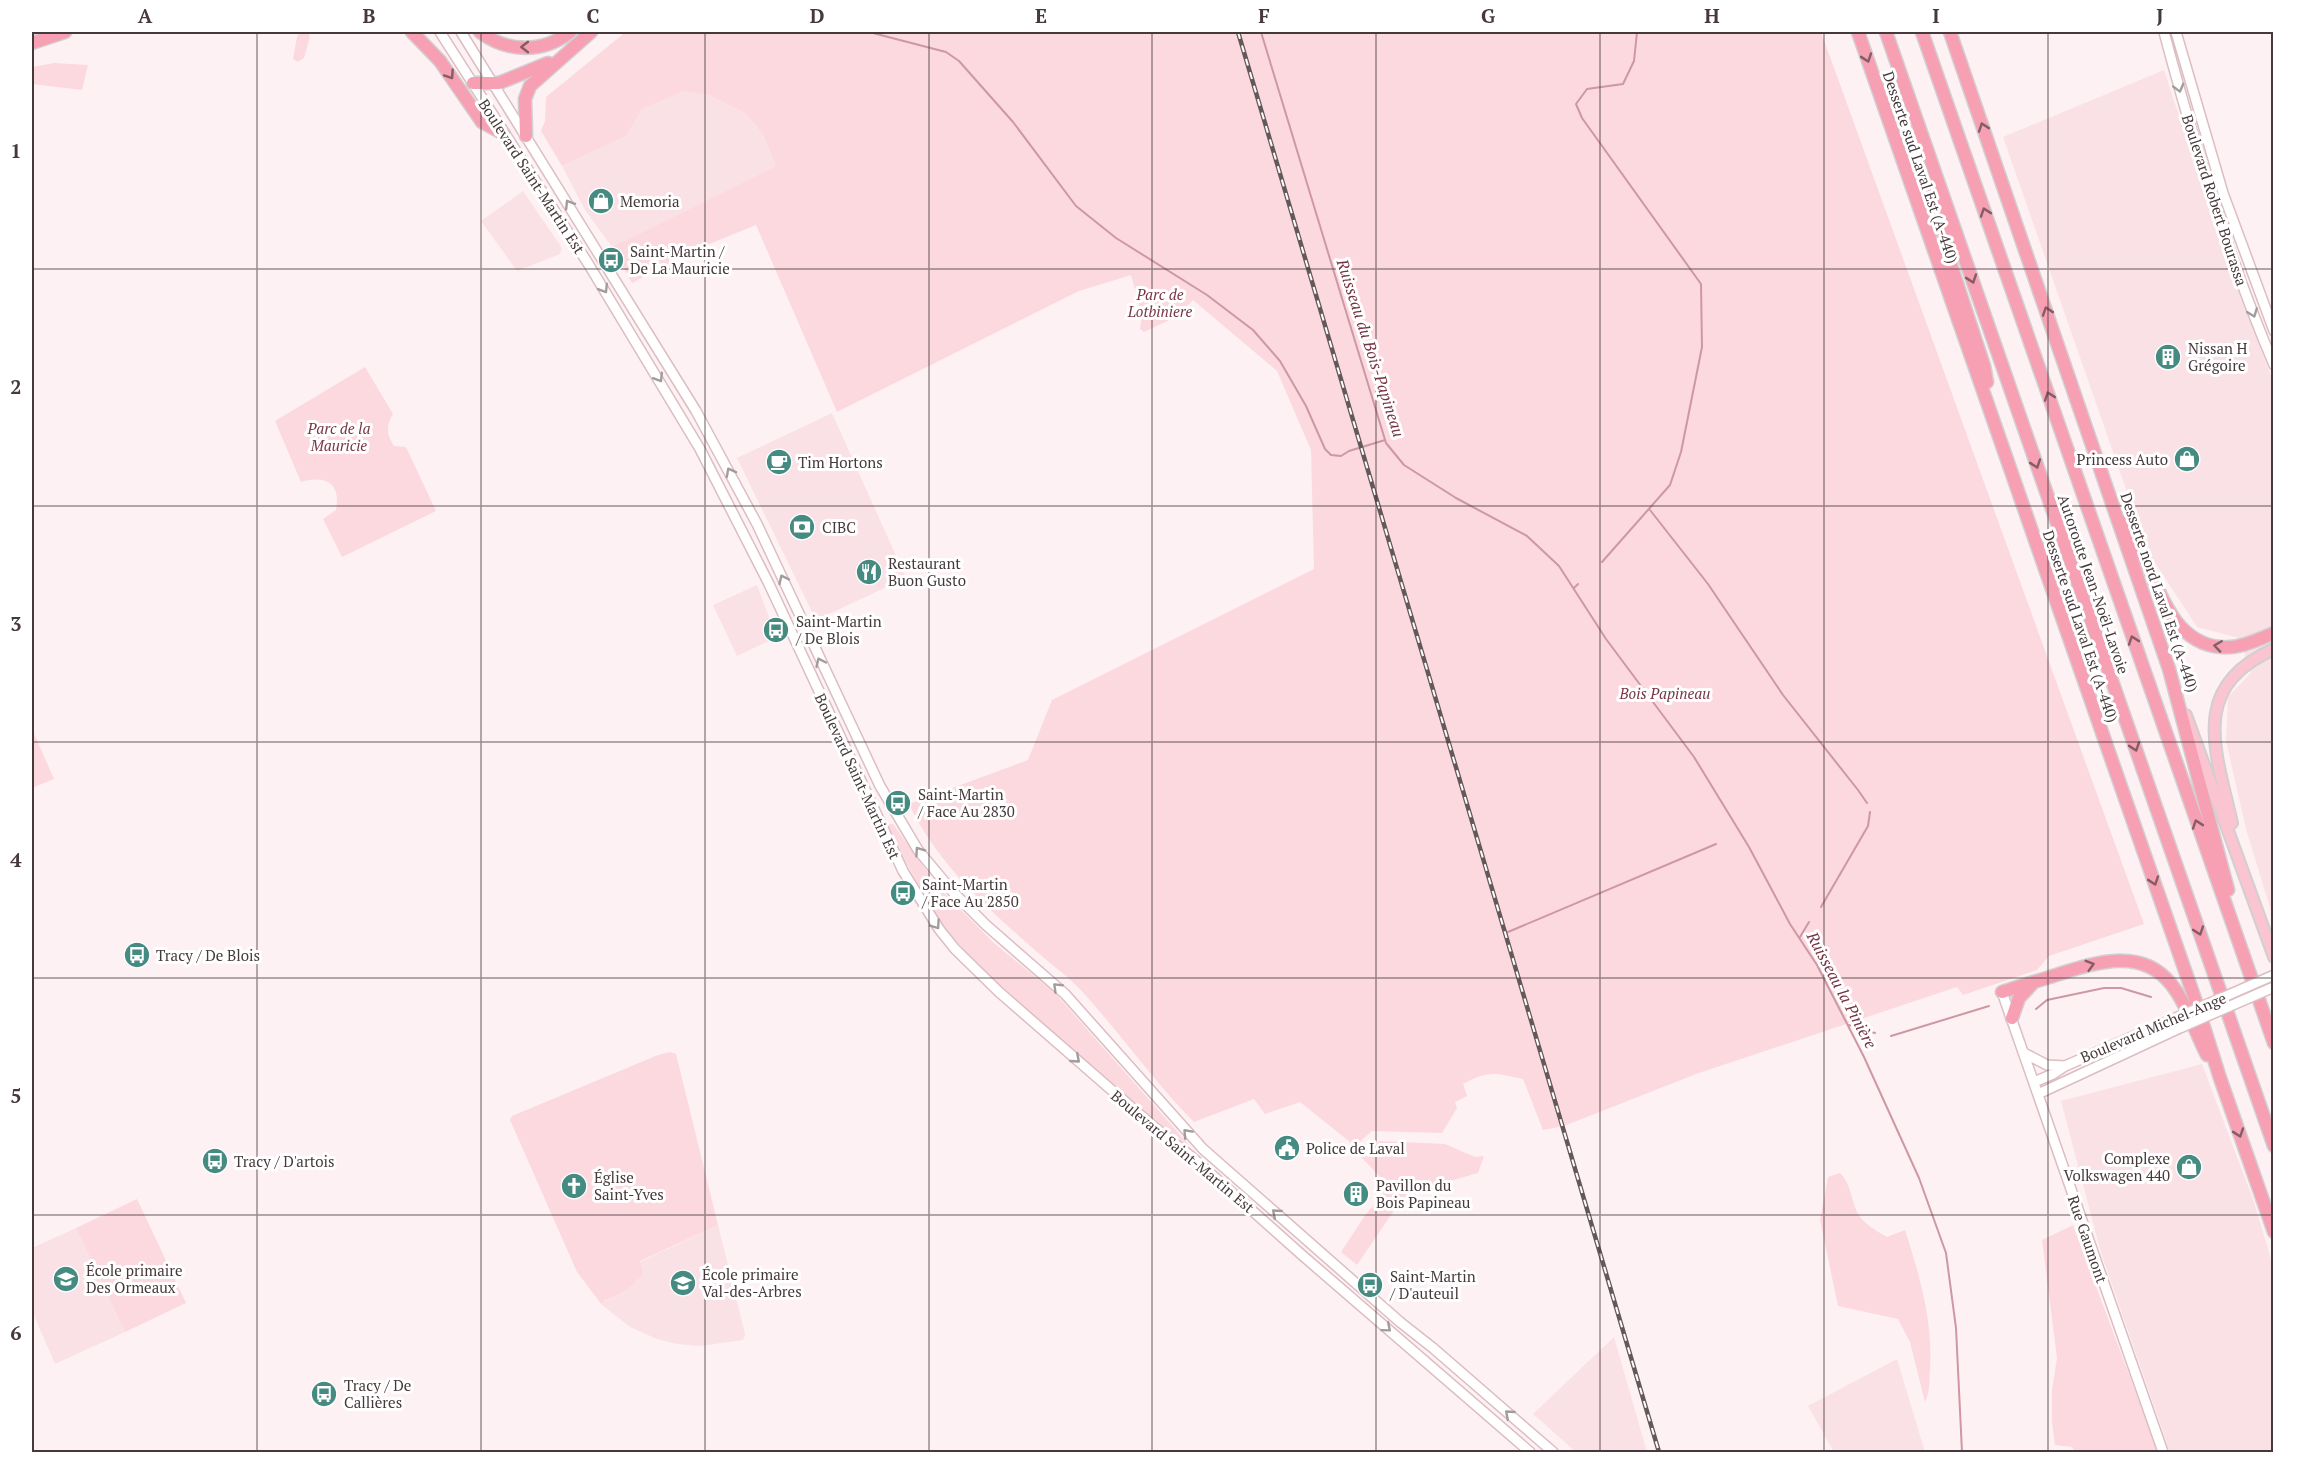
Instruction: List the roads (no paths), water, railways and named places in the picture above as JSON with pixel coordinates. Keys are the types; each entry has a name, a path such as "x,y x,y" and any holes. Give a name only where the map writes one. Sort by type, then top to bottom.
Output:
{"highway":[{"path":"32,43 65,32"},
{"path":"412,32 440,61 482,122 504,134"},
{"path":"480,32 497,42 525,48 547,45 570,32"},
{"path":"526,136 525,103 528,89 591,32"},
{"name":"Desserte sud Laval Est (A-440)","path":"1858,32 2274,1232"},
{"name":"Autoroute Jean-Noël-Lavoie","path":"1886,32 2274,1146"},
{"name":"Autoroute Jean-Noël-Lavoie","path":"1922,32 2274,1043"},
{"name":"Desserte nord Laval Est (A-440)","path":"1950,32 2169,669"},
{"path":"472,83 493,84 533,70 564,55"},
{"path":"1918,125 1950,262 1984,366 1994,420"},
{"path":"2107,485 2167,606 2185,632 2204,643 2221,647 2251,642 2274,633"},
{"path":"2169,669 2258,998"},
{"path":"2002,992 2090,965 2115,960 2134,962 2152,969 2169,981 2177,992 2220,1078"},
{"path":"2012,1018 2019,998 2034,982"}],"main road":[{"name":"Boulevard Saint-Martin Est","path":"440,32 595,274 700,449 769,584 903,871 939,929 987,982 1237,1196 1289,1244 1530,1452"},
{"name":"Boulevard Saint-Martin Est","path":"461,32 612,277 676,376 728,468 880,786 918,850 936,874 968,908 1065,994 1187,1133 1245,1187 1552,1452"},
{"name":"Boulevard Robert Bourassa","path":"2164,32 2213,203 2234,265 2274,365"},
{"name":"Boulevard Robert Bourassa","path":"2176,32 2223,193 2274,331"},
{"path":"2240,862 2216,744 2216,716 2222,692 2235,673 2253,659 2274,649"},
{"name":"Desserte nord Laval Est (A-440)","path":"2169,669 2274,957"},
{"name":"Boulevard Michel-Ange","path":"2034,1082 2065,1066 2274,975"},
{"name":"Boulevard Michel-Ange","path":"2038,1095 2274,987"},
{"name":"Rue Gaumont","path":"2002,992 2163,1452"},
{"path":"2024,1053 2047,1065 2065,1066"},
{"path":"1237,1196 1245,1187"},
{"path":"1289,1244 1294,1229"}],"waterway":[{"path":"869,32 946,52 959,61 1013,122 1076,206 1116,238 1207,295 1253,330 1280,361 1306,406 1325,449 1331,455 1341,456 1349,451 1385,440"},
{"name":"Ruisseau la Pinière","path":"1261,32 1386,443 1404,465 1456,498 1527,536 1559,566 1606,639 1694,757 1749,847 1790,924 1817,965 1864,1057 1919,1178 1946,1253 1956,1328 1962,1452"},
{"path":"1602,562 1670,485 1681,452 1702,347 1701,284 1582,118 1576,104 1587,89 1623,84 1634,61 1637,32"},
{"path":"1650,510 1708,584 1783,695 1867,803"},
{"name":"Ruisseau du Bois-Papineau","path":"1574,588 1578,584"},
{"path":"1821,907 1868,826 1870,812"},
{"path":"1508,932 1716,844"},
{"path":"1800,937 1809,922"},
{"path":"2036,1009 2047,1000 2104,988 2121,988 2151,997"},
{"path":"1891,1036 1989,1006"},
{"path":"1849,1025 1875,1033"}],"railway":[{"path":"1238,32 1659,1452"}],"place":[{"name":"Memoria","path":"601,201"},
{"name":"Saint-Martin / De La Mauricie","path":"611,260"},
{"name":"Nissan H Grégoire","path":"2168,357"},
{"name":"Princess Auto","path":"2187,459"},
{"name":"Tim Hortons","path":"779,462"},
{"name":"CIBC","path":"802,527"},
{"name":"Restaurant Buon Gusto","path":"869,572"},
{"name":"Saint-Martin / De Blois","path":"776,630"},
{"name":"Saint-Martin / Face Au 2830","path":"898,803"},
{"name":"Saint-Martin / Face Au 2850","path":"903,893"},
{"name":"Tracy / De Blois","path":"137,955"},
{"name":"Police de Laval","path":"1287,1148"},
{"name":"Tracy / D'artois","path":"215,1161"},
{"name":"Complexe Volkswagen 440","path":"2189,1167"},
{"name":"Église Saint-Yves","path":"574,1186"},
{"name":"Pavillon du Bois Papineau","path":"1356,1194"},
{"name":"École primaire Des Ormeaux","path":"66,1279"},
{"name":"École primaire Val-des-Arbres","path":"683,1283"},
{"name":"Saint-Martin / D'auteuil","path":"1370,1285"},
{"name":"Tracy / De Callières","path":"324,1394"}],"park label":[{"name":"Parc de Lotbiniere","path":"1160,302"},
{"name":"Parc de la Mauricie","path":"339,436"},
{"name":"Bois Papineau","path":"1665,693"}]}
